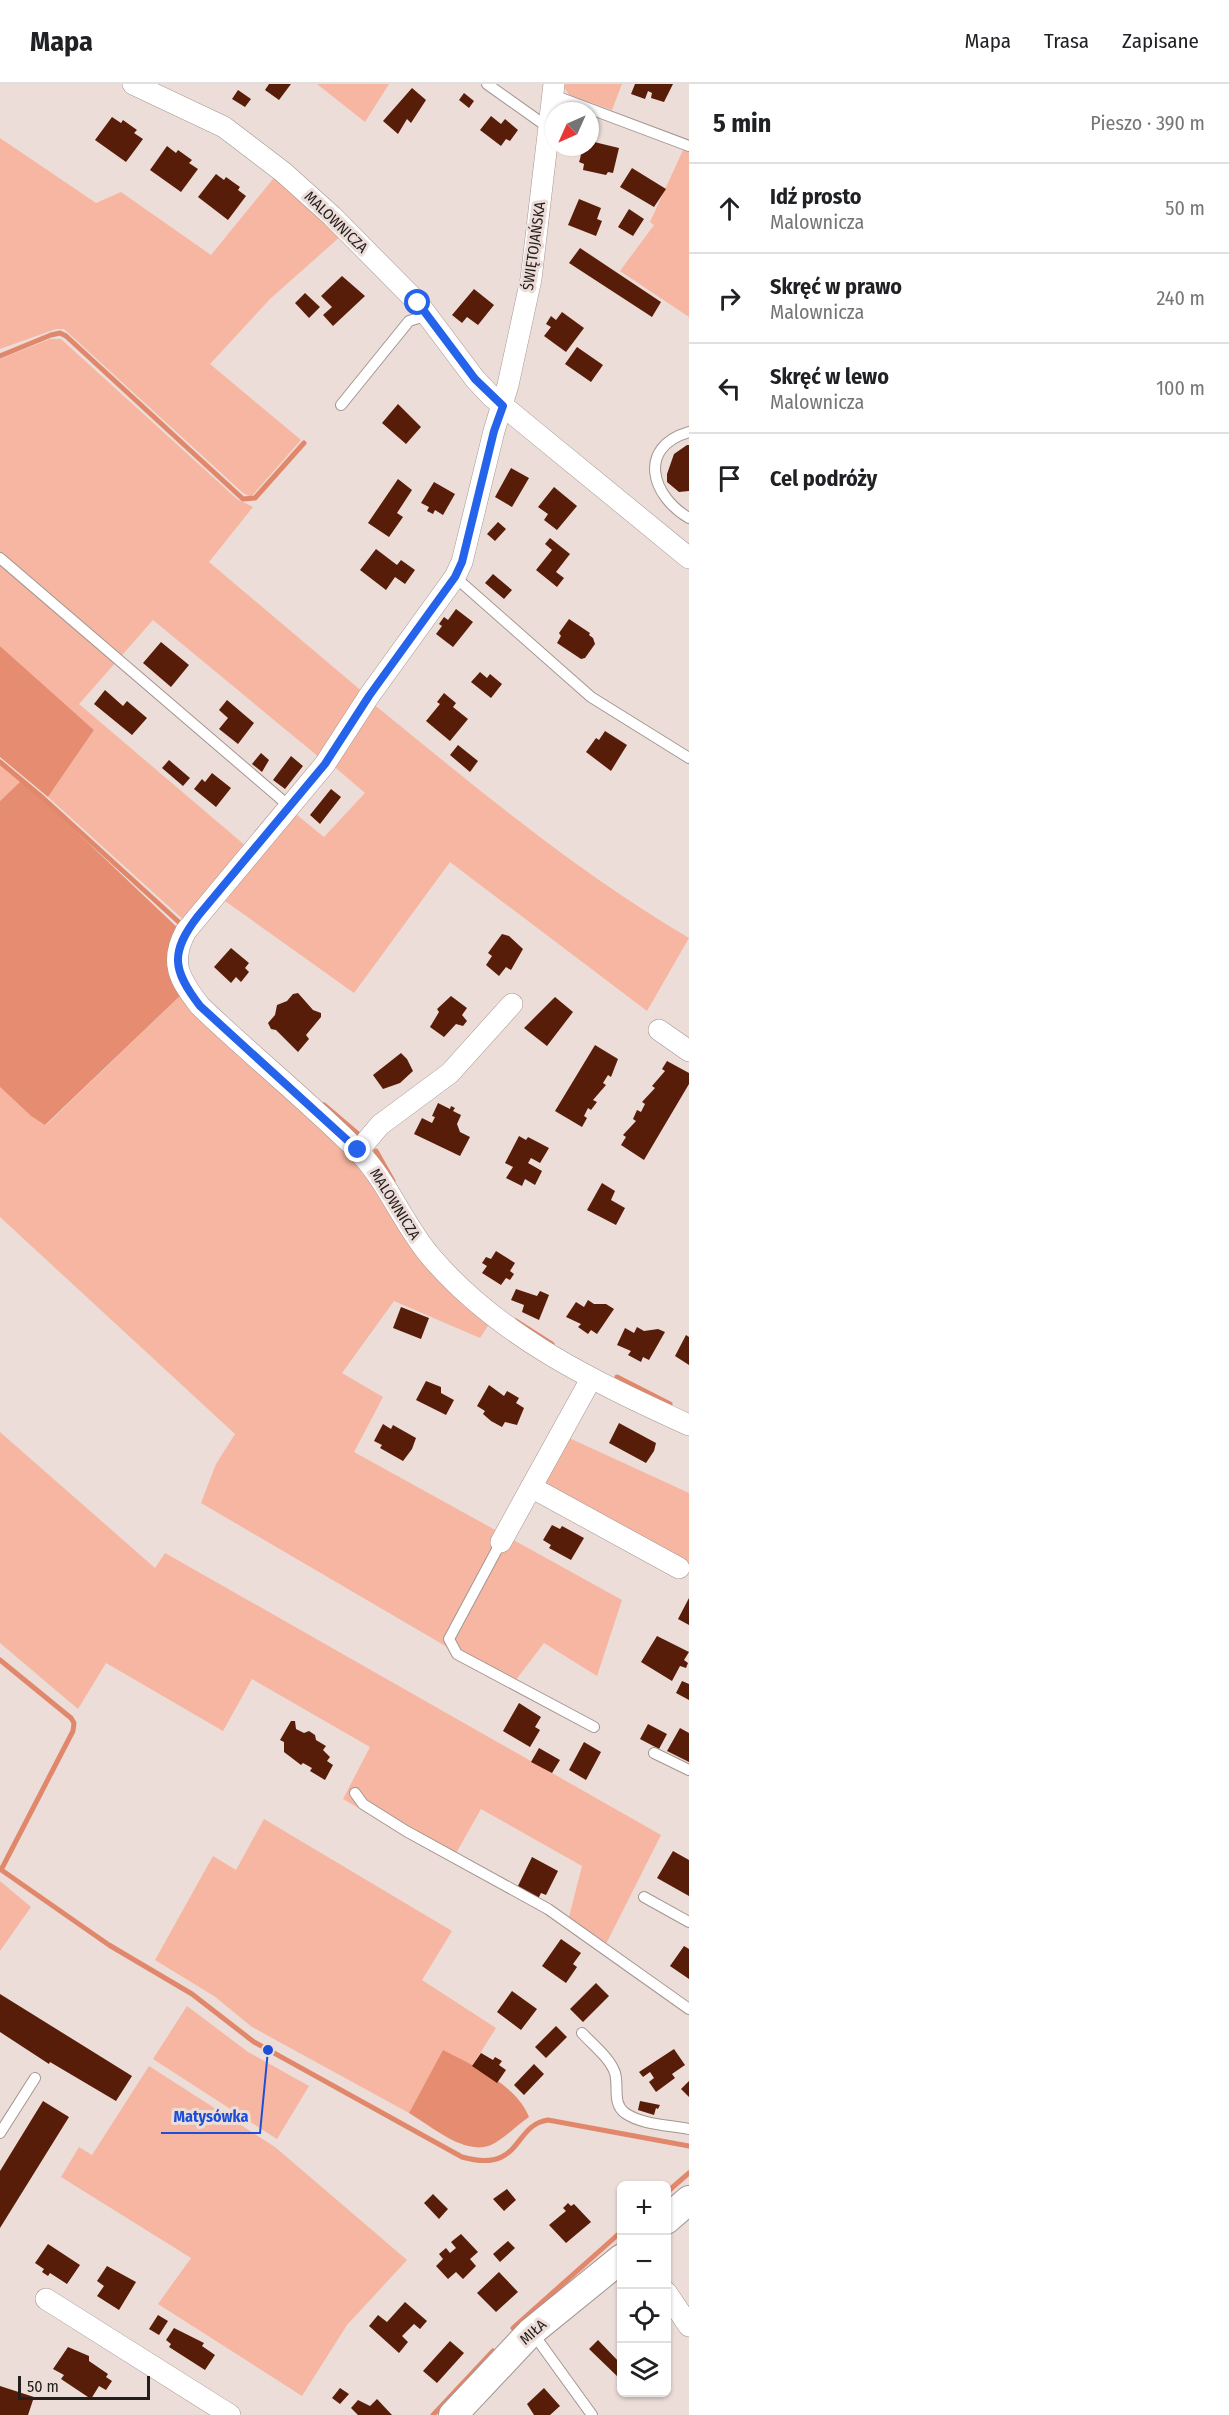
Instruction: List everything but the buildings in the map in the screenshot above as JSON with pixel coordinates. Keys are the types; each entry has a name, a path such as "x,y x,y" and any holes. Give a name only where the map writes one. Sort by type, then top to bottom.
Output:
{"street":[{"name":"MALOWNICZA","path":"133,84 224,128 256,150 332,216 428,315 475,379 503,406 689,558"},
{"name":"ŚWIĘTOJAŃSKA","path":"503,406 531,279 546,156"},
{"name":"MALOWNICZA","path":"503,406 494,431 466,551 455,577 369,696 325,764 186,931 176,952 177,965 188,990 200,1006 358,1150 372,1166 414,1237 466,1293 516,1334 591,1379 689,1425"},
{"path":"358,1150 380,1125 450,1073 512,1004"},
{"path":"659,1030 689,1051"},
{"path":"501,1542 591,1379"},
{"path":"531,1487 679,1568"},
{"path":"671,2216 689,2200"},
{"name":"MIŁA","path":"453,2415 531,2332 617,2261"},
{"path":"46,2299 230,2415"},
{"path":"671,2299 689,2326"}],"lane":[{"path":"487,84 545,125"},
{"path":"553,89 689,146"},
{"path":"341,405 409,321 428,315"},
{"path":"689,432 681,434 664,448 654,467 654,479 662,495 689,518"},
{"path":"0,558 289,806"},
{"path":"455,577 591,697 689,758"},
{"path":"501,1542 449,1639 457,1654 594,1727"},
{"path":"654,1753 689,1770"},
{"path":"355,1793 363,1804 406,1831 548,1909 689,2009"},
{"path":"644,1897 689,1922"},
{"path":"582,2033 610,2062 615,2074 616,2100 624,2112 642,2120 689,2129"},
{"path":"0,2133 35,2078"},
{"path":"531,2332 592,2415"}],"shaded area":[{"path":"317,84 389,84 365,122"},
{"path":"562,84 622,84 612,110 599,105 599,102 589,102 569,95"},
{"path":"0,138 96,203 121,192 211,255 277,174 342,235 270,299 210,364 301,440 251,497 243,493 64,329 56,329 0,349"},
{"path":"684,148 689,150 689,317 620,271 654,225 650,222"},
{"path":"50,339 61,339 237,499 253,507 209,562 364,693 320,758 153,620 79,704 247,847 187,923 48,797 94,730 0,646 0,359"},
{"path":"0,646 94,730 48,797 0,757"},
{"path":"371,702 565,856 689,938 647,1011 450,862 354,993 225,901 292,811 324,837 365,793 330,763"},
{"path":"0,763 22,780 0,801"},
{"path":"22,780 180,930 183,993 45,1125 31,1116 0,1087 0,801"},
{"path":"183,993 350,1149 491,1321 480,1338 394,1301 342,1373 383,1397 354,1452 622,1600 597,1676 544,1643 512,1685 201,1503 216,1464 235,1434 0,1217 0,1087 31,1116 46,1125"},
{"path":"0,1432 155,1568 165,1553 661,1835 606,1944 569,1917 582,1866 481,1809 451,1862 343,1799 370,1747 252,1679 223,1731 106,1663 78,1709 0,1643"},
{"path":"567,1437 689,1493 689,1565 629,1536 539,1485"},
{"path":"264,1819 452,1931 422,1980 496,2028 472,2066 443,2051 409,2113 252,2027 214,1996 155,1960 213,1856 236,1870"},
{"path":"0,1881 31,1907 0,1951"},
{"path":"187,2006 248,2052 309,2086 277,2139 153,2059"},
{"path":"443,2050 480,2069 504,2086 515,2095 529,2117 506,2136 491,2145 481,2147 459,2143 448,2138 409,2113"},
{"path":"149,2066 275,2147 407,2260 347,2325 302,2396 158,2304 191,2258 61,2177 79,2147 92,2155"}],"waterway":[{"path":"0,356 51,335 60,333 66,336 243,499 255,498 304,443"},
{"path":"0,762 43,798 182,925"},
{"path":"324,1105 358,1134"},
{"path":"376,1151 393,1181"},
{"path":"516,1321 552,1344"},
{"path":"617,1377 670,1404"},
{"path":"0,1660 71,1718 74,1723 73,1731 1,1870"},
{"path":"0,1869 109,1945 192,1994 254,2042 462,2157 482,2160 496,2159 507,2154 528,2130 548,2120 689,2146"},
{"path":"671,2189 689,2173"},
{"path":"513,2328 618,2235"},
{"path":"433,2415 493,2351"}],"place":[{"name":"Matysówka","path":"268,2050"}],"route":[{"path":"358,1150 200,1006 181,978 176,952 186,931 325,764 369,696 455,577 462,562 494,431 503,406 475,379 418,303"}]}
